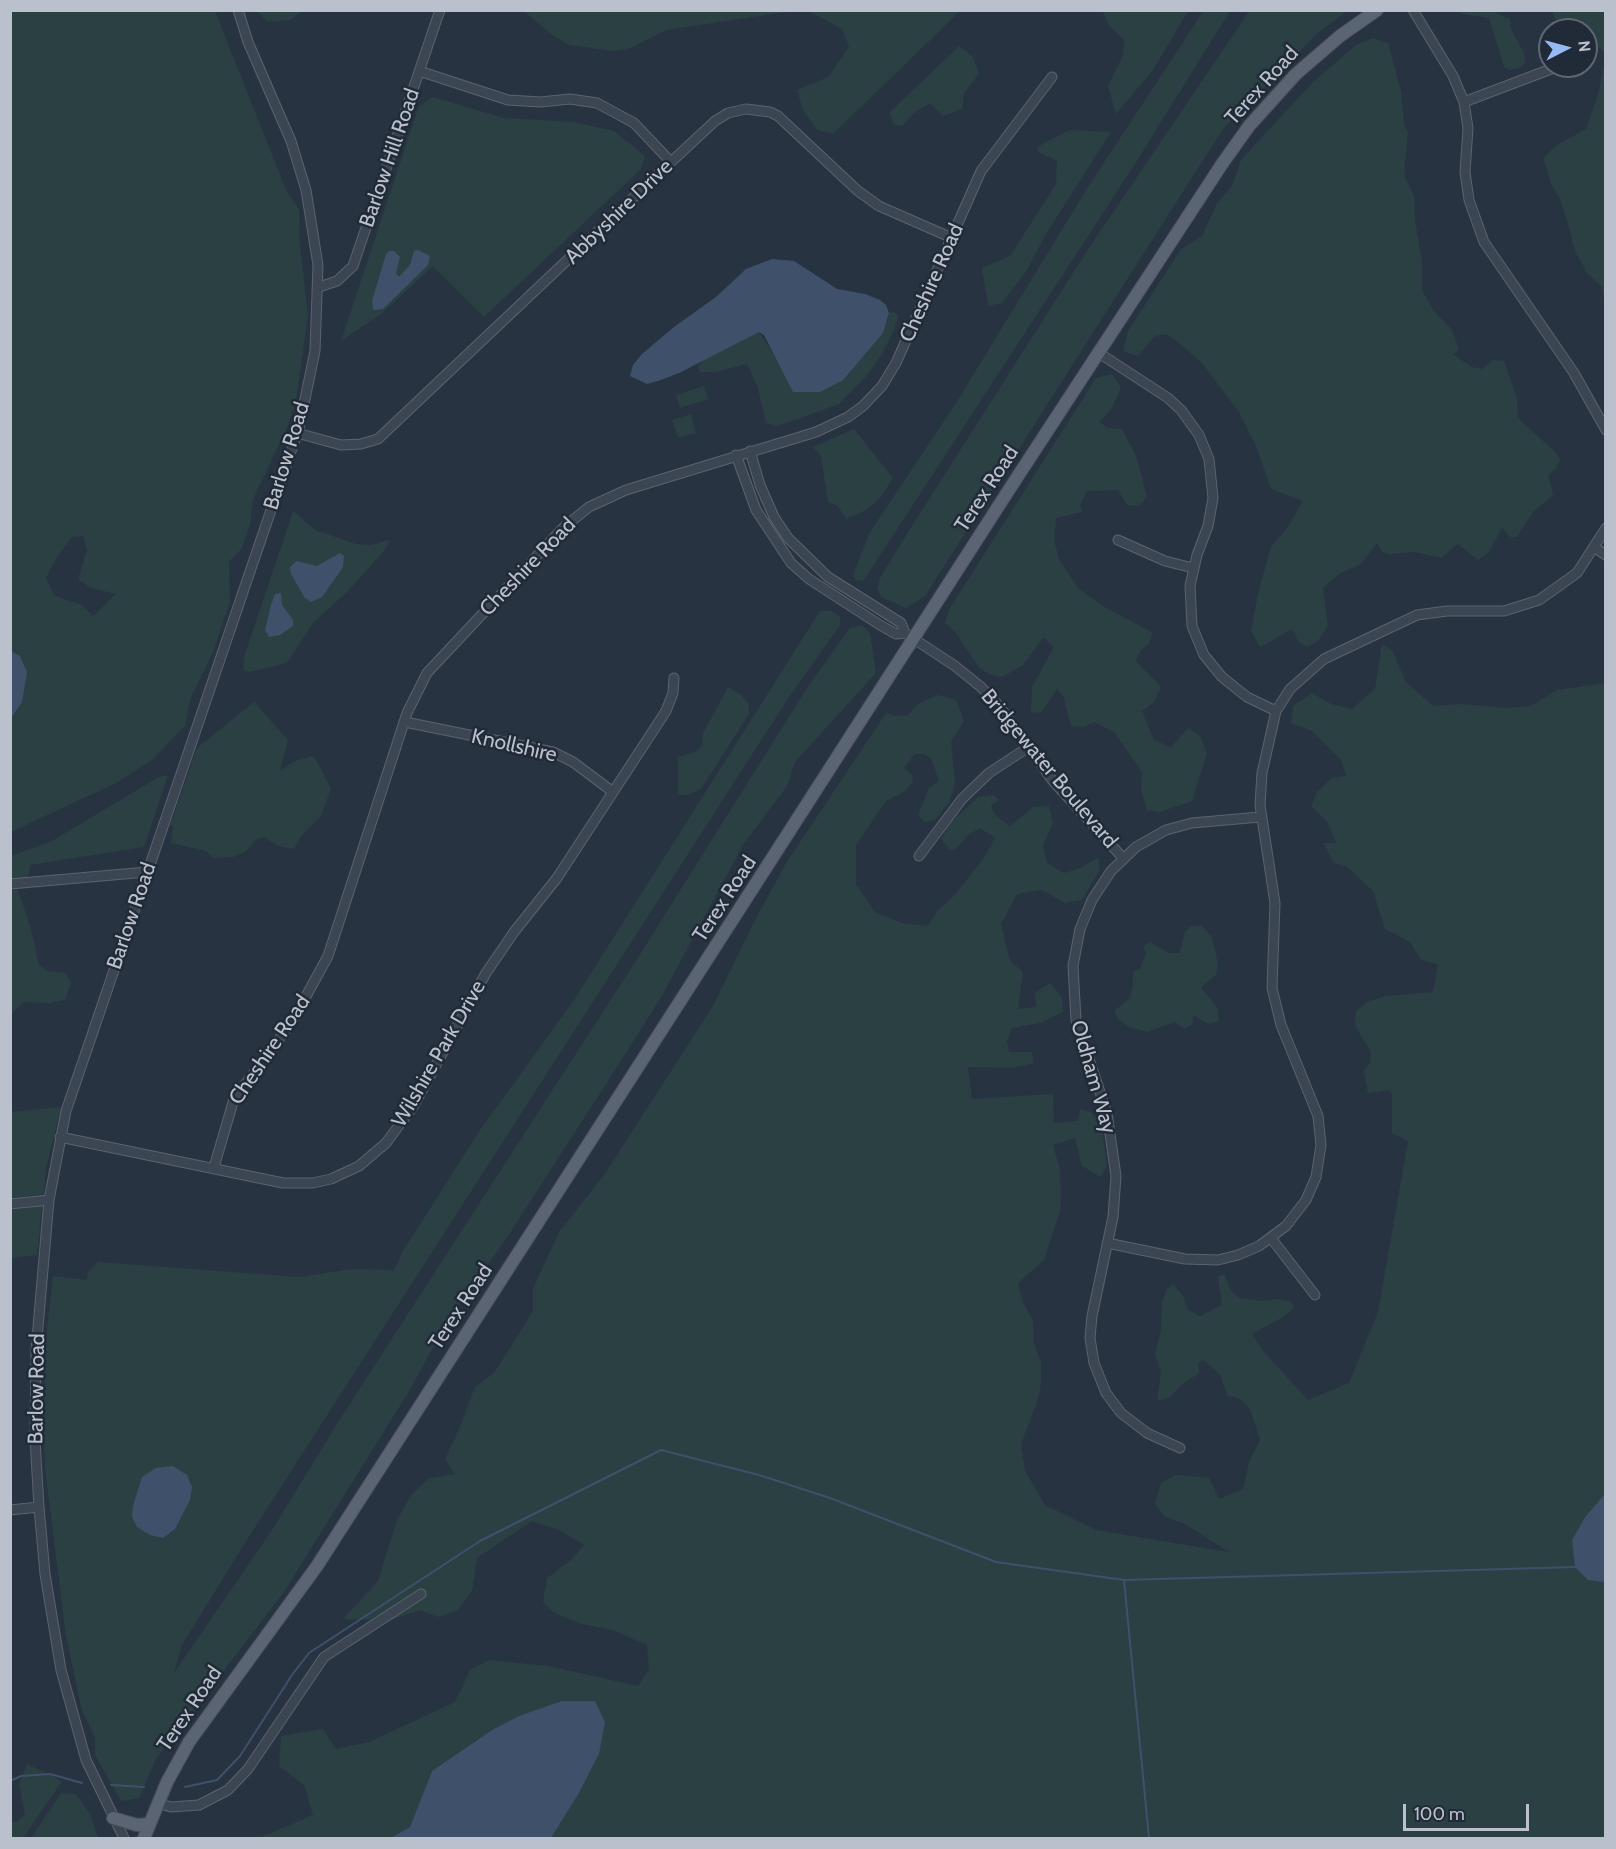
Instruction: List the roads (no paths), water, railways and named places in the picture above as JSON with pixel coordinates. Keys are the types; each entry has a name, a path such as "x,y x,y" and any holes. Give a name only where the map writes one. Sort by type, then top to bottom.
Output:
{"main road":[{"name":"Terex Road","path":"144,1839 157,1803 189,1742 318,1566 910,636 1222,164 1256,118 1309,62 1377,10"},
{"path":"113,1818 137,1825 149,1824"}],"street":[{"name":"Barlow Road","path":"124,1839 86,1760 67,1694 45,1574 39,1507 34,1383 49,1200 60,1137 147,872 297,433 315,351 319,287 315,233 299,166 287,132 248,42 238,10"},
{"name":"Barlow Hill Road","path":"319,287 337,281 353,266 440,10"},
{"path":"1413,10 1453,76 1464,102 1468,128 1466,181 1475,222 1491,252 1574,373 1604,424"},
{"path":"419,71 508,100 540,102 570,99 597,103 634,123 671,162"},
{"path":"1464,102 1538,74"},
{"name":"Cheshire Road","path":"214,1167 234,1099 292,1022 331,949 415,693 427,673 563,528 579,514 606,498 626,490 816,432 848,417 863,406 882,386 896,363 981,171 1052,77"},
{"name":"Abbyshire Drive","path":"297,433 341,445 361,444 378,439 715,121 728,113 746,109 770,112 784,120 858,191 879,206 952,238"},
{"path":"1099,353 1168,398 1192,423 1205,448 1212,473 1213,498 1208,526 1193,568 1190,586 1192,626 1204,655 1233,687 1276,711"},
{"path":"750,451 760,485 774,516 788,538 828,577 901,624 910,636"},
{"path":"736,455 756,510 791,563 821,588 896,634 910,636"},
{"path":"1107,1243 1202,1261 1238,1255 1271,1238 1294,1218 1306,1200 1319,1166 1321,1133 1313,1098 1276,1010 1271,971 1275,903 1273,878 1260,816 1262,773 1276,711 1297,681 1324,659 1417,615 1447,610 1504,611 1539,600 1577,573 1595,548 1605,528"},
{"path":"777,545 788,538"},
{"path":"1118,540 1165,561 1193,568"},
{"path":"1595,548 1605,555"},
{"path":"821,588 828,577"},
{"name":"Bridgewater Boulevard","path":"910,636 955,666 981,687 1000,707 1026,747 1075,806 1123,858"},
{"name":"Wilshire Park Drive","path":"60,1137 283,1183 313,1183 342,1175 373,1155 394,1134 414,1105 482,979 514,932 557,878 666,711 673,693 674,678"},
{"name":"Knollshire","path":"405,722 553,752 573,762 613,792"},
{"path":"919,856 962,799 989,773 1026,747"},
{"name":"Oldham Way","path":"1180,1448 1146,1433 1121,1413 1106,1393 1096,1371 1090,1338 1092,1316 1116,1187 1111,1131 1103,1099 1076,1020 1072,984 1076,947 1086,914 1101,885 1123,858 1150,837 1166,830 1192,824 1260,816"},
{"path":"10,884 147,872"},
{"path":"10,1204 49,1200"},
{"path":"1271,1238 1315,1295"},
{"path":"10,1510 39,1507"},
{"path":"157,1803 179,1807 198,1805 228,1790 248,1769 324,1656 421,1594"}],"water":[{"path":"418,250 430,256 428,265 383,309 373,310 372,301 386,254 394,251 400,257 396,273 399,277 410,265 414,251"},
{"path":"772,259 794,261 837,289 865,294 886,305 889,313 883,333 843,380 820,392 793,392 764,335 759,332 661,380 647,384 630,376 633,365 642,354 674,327 716,297 746,269"},
{"path":"340,553 344,556 343,567 322,597 311,602 305,598 291,574 290,567 297,561 317,566"},
{"path":"281,593 282,605 293,620 293,626 280,635 269,637 265,630 271,605 275,594"},
{"path":"11,651 20,656 27,672 22,702 11,718"},
{"path":"173,1466 187,1475 192,1487 190,1500 175,1529 163,1538 150,1535 137,1527 132,1517 142,1477 156,1468"},
{"path":"1605,1494 1606,1582 1588,1580 1575,1567 1572,1540 1586,1516"},
{"path":"562,1701 595,1701 605,1722 599,1754 579,1793 551,1838 391,1838 410,1827 432,1771 492,1730 519,1716"}],"waterway":[{"path":"185,1787 217,1780 240,1756 292,1675 309,1653 480,1541 661,1450 759,1475 830,1498 996,1562 1124,1580 1575,1567"},
{"path":"1124,1580 1149,1838"},
{"path":"10,1781 21,1776 50,1774 82,1783"},
{"path":"111,1785 144,1787"}]}
